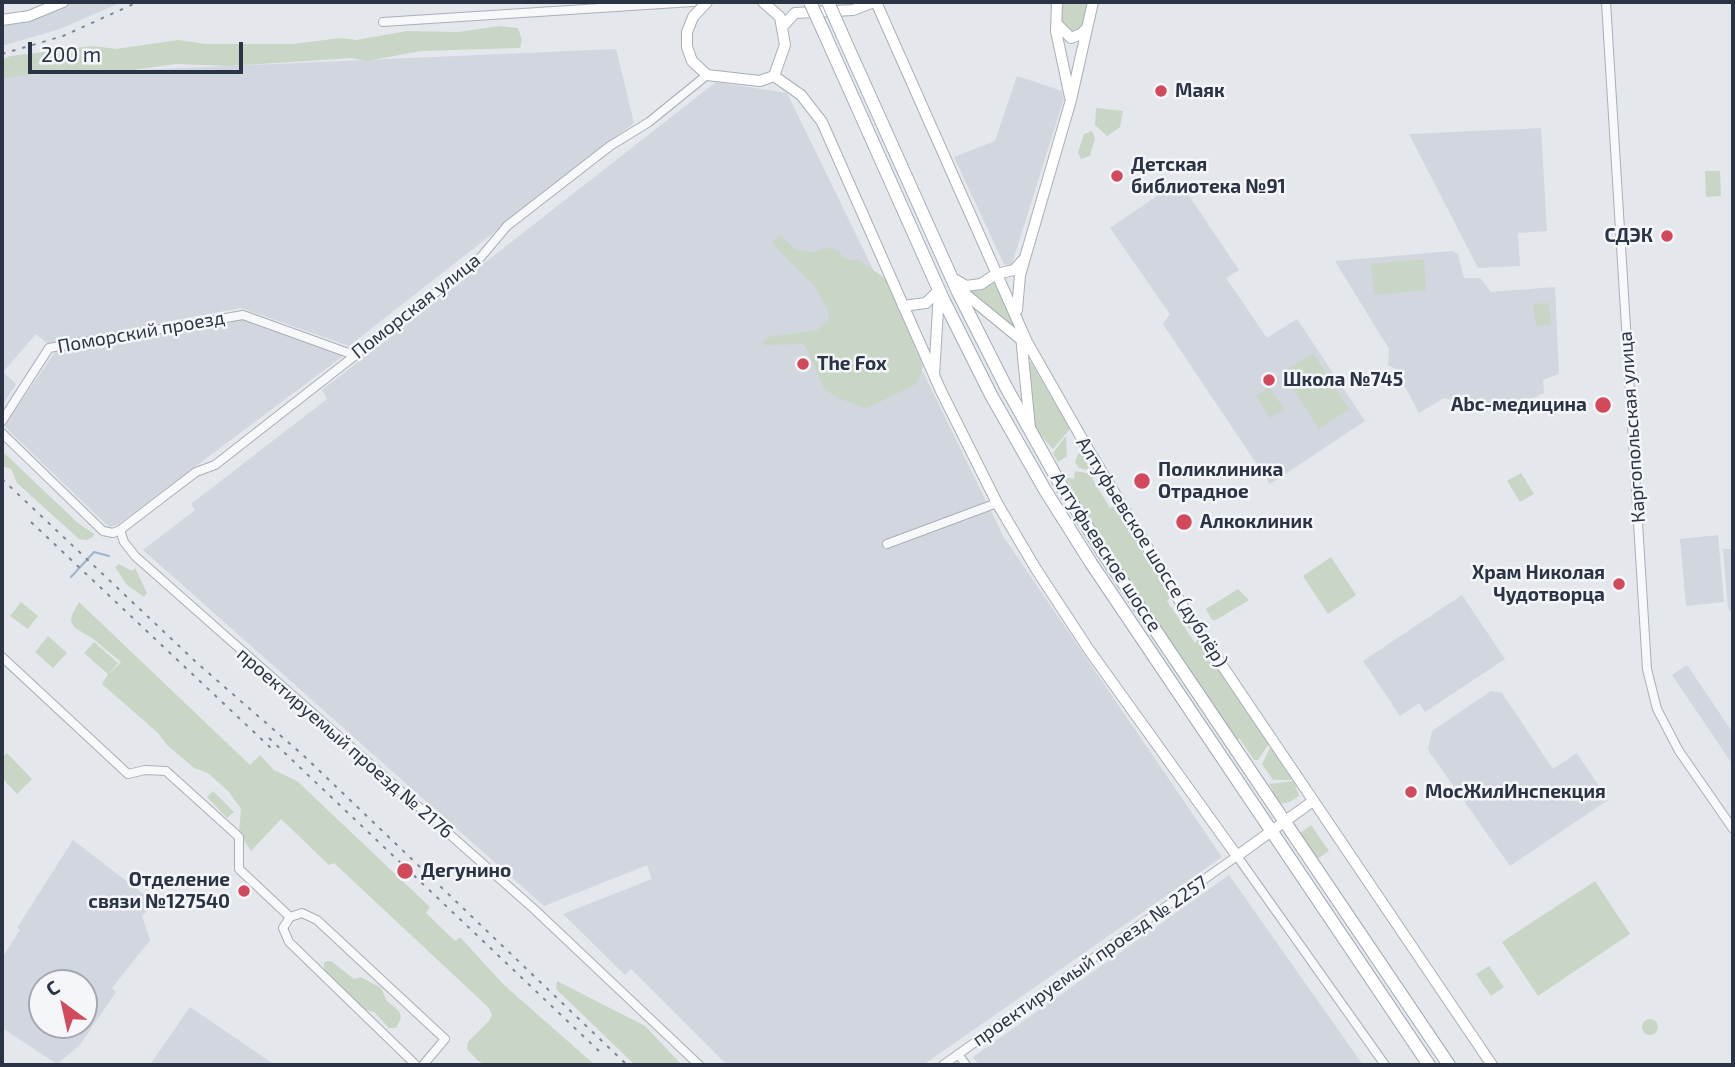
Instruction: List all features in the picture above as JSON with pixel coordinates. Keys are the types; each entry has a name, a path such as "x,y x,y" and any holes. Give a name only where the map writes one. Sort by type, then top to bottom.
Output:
{"main road":[{"path":"2,20 29,16 63,2"},
{"path":"763,2 773,9 783,26 785,45 774,76"},
{"name":"Алтуфьевское шоссе","path":"810,2 939,290 992,395 1059,513 1429,1065"},
{"name":"Алтуфьевское шоссе","path":"828,2 951,277 1030,431 1094,538 1450,1065"},
{"path":"783,26 794,13 875,2"},
{"name":"Алтуфьевское шоссе (дублёр)","path":"875,2 1030,350 1146,550 1492,1065"},
{"path":"1057,2 1055,18 1071,100"},
{"path":"1030,431 1016,300 1025,256 1071,100 1093,2"},
{"path":"698,3 687,32 687,47 692,61 707,75 760,81 774,76"},
{"path":"1055,18 1062,32 1071,38 1082,34 1088,24"},
{"path":"774,76 801,95 822,122 934,377 997,503 1075,629 1237,856 1283,820 1313,801"},
{"path":"951,277 962,285 981,284 996,274 1014,270 1025,256"},
{"path":"951,277 1030,350"},
{"path":"902,306 926,303 939,290"},
{"path":"934,377 939,290"}],"street":[{"name":"Каргопольская улица","path":"1606,2 1647,669 1657,709 1679,751 1733,829"},
{"path":"383,22 698,3"},
{"name":"Поморская улица","path":"120,530 196,472 215,465 481,257 508,226 610,146 649,122 707,75"},
{"name":"Поморский проезд","path":"2,421 49,348 243,315 354,355"},
{"path":"2,433 103,531 109,533 120,530"},
{"path":"887,544 997,503"},
{"name":"проектируемый проезд № 2176","path":"120,530 124,542 135,556 534,909 699,1065"},
{"path":"2,657 128,774 145,769 166,771 239,837 239,869 290,917"},
{"path":"1237,856 1385,1065"},
{"name":"проектируемый проезд № 2257","path":"943,1065 1237,856"},
{"path":"416,1065 289,942 283,928 290,917 302,913 317,920 445,1039 423,1065"},
{"path":"958,1055 966,1065"}],"shaded area":[{"path":"73,2 122,2 60,29 2,46 2,24 30,19"},
{"path":"616,49 634,123 349,346 241,308 48,344 36,334 3,372 16,384 2,406 2,76"},
{"path":"1017,76 1062,91 1064,98 1011,267 1004,264 954,157 995,141"},
{"path":"716,82 787,93 1003,536 1222,857 923,1065 727,1065 631,969 625,975 563,914 652,879 647,865 544,906 143,550 195,510 191,504 327,399 322,390"},
{"path":"1541,128 1547,231 1518,233 1520,266 1478,268 1409,134"},
{"name":"Школа №745","path":"1179,181 1239,270 1226,278 1267,338 1297,319 1365,421 1270,484 1163,324 1170,314 1110,228"},
{"path":"1452,251 1458,254 1464,278 1480,278 1491,292 1555,287 1559,374 1543,380 1544,393 1502,412 1444,398 1419,413 1396,369 1388,365 1389,349 1335,261"},
{"path":"245,318 343,356 117,525 109,527 4,426 55,352"},
{"path":"1718,535 1724,602 1686,606 1680,539"},
{"path":"1723,549 1733,549 1733,616 1728,608"},
{"path":"1462,595 1505,659 1425,712 1419,703 1400,716 1363,661"},
{"path":"1687,665 1733,733 1733,765 1672,675"},
{"path":"1491,691 1502,693 1553,769 1577,753 1608,800 1510,866 1428,750 1432,731"},
{"path":"73,840 155,903 142,916 150,940 112,988 116,992 98,1018 98,969 28,969 28,1039 84,1039 57,1064 2,1028 2,958 20,930 17,928"},
{"path":"1229,875 1363,1065 979,1065 973,1057"},
{"path":"190,1007 275,1065 150,1065"}],"green space":[{"path":"1063,2 1089,2 1085,27 1069,34 1059,17"},
{"path":"500,26 518,28 522,40 520,48 421,51 367,61 352,58 229,66 176,64 112,73 63,71 2,78 2,60 10,56 93,46 116,49 178,40 206,44 293,44 341,38 356,40 407,31 458,32"},
{"path":"1096,108 1123,111 1120,127 1107,136 1095,125"},
{"path":"1092,131 1095,138 1090,156 1081,159 1078,152 1084,134"},
{"path":"1705,171 1720,171 1721,196 1706,197"},
{"path":"781,235 795,249 813,252 826,248 837,250 845,259 859,260 886,279 923,366 914,385 867,408 837,398 824,388 806,347 802,344 764,345 763,341 769,337 817,330 829,320 828,310 813,284 774,246 773,241"},
{"path":"1424,259 1426,290 1374,295 1371,264"},
{"path":"994,282 1016,325 1014,328 967,292 982,289"},
{"path":"1549,303 1551,325 1536,326 1533,304"},
{"path":"1313,353 1349,409 1319,429 1283,372"},
{"path":"1028,362 1031,362 1070,429 1053,449 1033,427"},
{"path":"1269,387 1284,409 1270,418 1256,396"},
{"path":"1066,436 1067,456 1058,462 1053,453"},
{"path":"1081,448 1092,466 1086,470 1079,468 1075,462"},
{"path":"2,451 78,523 94,534 93,537 87,540 79,539 17,483 11,469 2,466"},
{"path":"1093,469 1097,475 1092,478 1110,508 1115,506 1170,597 1167,601 1195,643 1199,639 1269,744 1258,760 1254,760 1239,738 1234,741 1072,496 1075,493 1065,477 1074,479 1075,471 1087,473"},
{"path":"1521,473 1534,494 1520,502 1507,481"},
{"path":"1331,557 1356,595 1328,614 1303,576"},
{"path":"119,564 132,571 135,568 147,593 144,597 127,585 115,567"},
{"path":"1238,589 1249,600 1212,620 1206,609"},
{"path":"21,602 38,616 28,629 10,616"},
{"path":"79,602 250,765 260,755 274,770 297,781 430,907 426,913 455,941 460,937 504,985 595,1065 485,1065 477,1060 467,1049 468,1042 489,1021 492,1015 489,1008 334,863 329,865 281,819 251,851 239,832 241,809 229,792 208,773 194,768 102,684 108,674 84,653 94,642 118,663 109,674 121,662 92,638 75,628 71,622 72,615"},
{"path":"48,636 67,653 53,668 35,652"},
{"path":"1271,746 1292,779 1273,780 1262,764"},
{"path":"7,753 32,779 17,794 2,778 2,758"},
{"path":"1294,781 1299,796 1290,802 1279,804 1269,792 1273,790 1269,784"},
{"path":"213,791 234,812 227,818 207,797"},
{"path":"1311,825 1329,851 1317,859 1300,833"},
{"path":"1595,881 1630,934 1538,996 1502,942"},
{"path":"331,961 354,979 361,977 381,988 387,1001 399,1011 401,1018 396,1028 389,1028 374,1012 365,1010 324,973 324,962"},
{"path":"1489,966 1504,987 1491,996 1476,974"},
{"path":"557,981 645,1026 682,1065 635,1065 556,989"},
{"path":"1650,1019 1656,1021 1656,1033 1650,1035 1644,1033 1642,1027 1644,1021"}],"waterway":[{"path":"71,577 94,552 109,556"}],"railway":[{"path":"2,54 63,36 138,2"},
{"path":"2,479 197,663 304,756 627,1065"},
{"path":"31,522 273,750"},
{"path":"269,738 599,1051"}],"place":[{"name":"Маяк","path":"1161,91"},
{"name":"Детская библиотека №91","path":"1117,176"},
{"name":"СДЭК","path":"1667,236"},
{"name":"The Fox","path":"803,364"},
{"name":"Школа №745","path":"1269,380"},
{"name":"Abc-медицина","path":"1603,405"},
{"name":"Поликлиника Отрадное","path":"1142,481"},
{"name":"Алкоклиник","path":"1184,522"},
{"name":"Храм Николая Чудотворца","path":"1619,584"},
{"name":"МосЖилИнспекция","path":"1411,792"},
{"name":"Дегунино","path":"405,871"},
{"name":"Отделение связи №127540","path":"244,891"}]}
